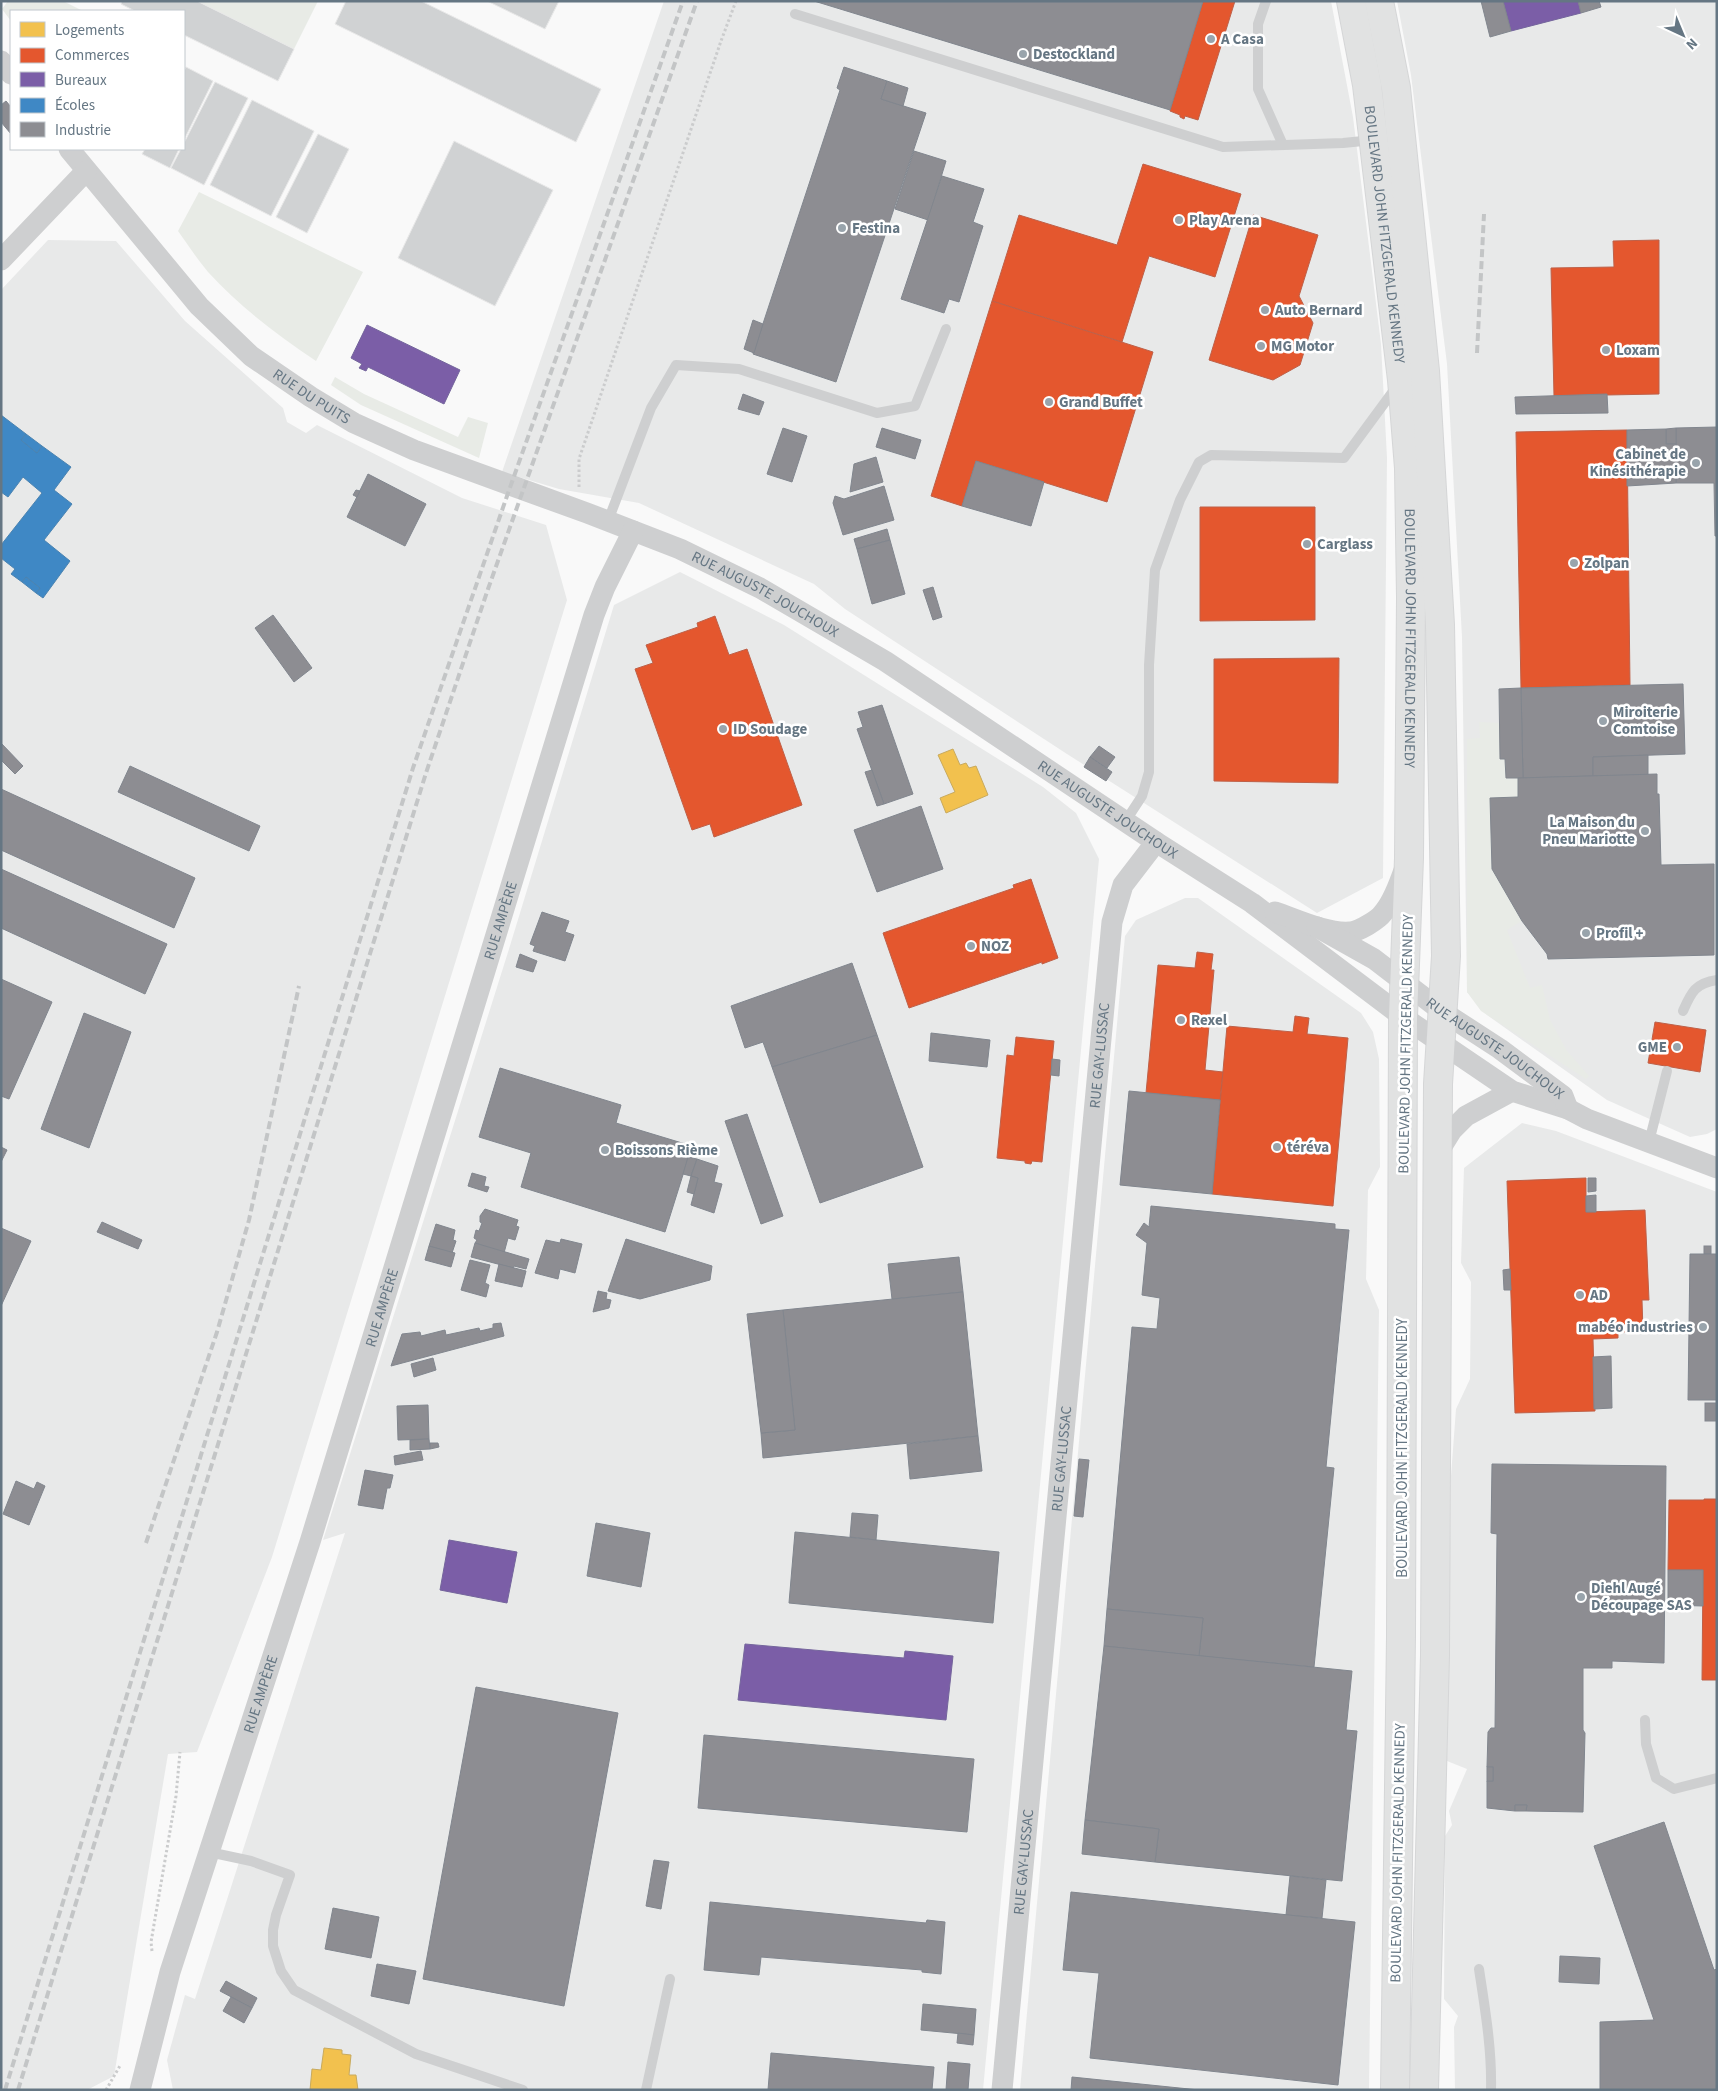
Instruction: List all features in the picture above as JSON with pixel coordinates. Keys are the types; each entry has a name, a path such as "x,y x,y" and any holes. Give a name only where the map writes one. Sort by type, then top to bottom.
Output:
{"main road":[{"name":"BOULEVARD JOHN FITZGERALD KENNEDY","path":"1351,1 1367,85 1374,140 1402,380 1409,468 1409,858 1403,1017 1401,1636 1395,2090"},
{"name":"BOULEVARD JOHN FITZGERALD KENNEDY","path":"1379,1 1396,88 1425,372 1440,625 1446,956 1438,1084 1435,1655 1424,2090"}],"street":[{"path":"1,61 10,73"},
{"name":"RUE DU PUITS","path":"70,150 199,306 251,356 280,377 354,423 414,450 633,531"},
{"path":"1,260 86,171"},
{"name":"RUE AUGUSTE JOUCHOUX","path":"633,531 680,549 760,588 885,661 1156,842 1252,903 1403,1017 1512,1091 1568,1109 1587,1119 1717,1168"},
{"name":"RUE AMPÈRE","path":"140,2090 170,1972 310,1542 594,615 605,586 633,531"},
{"name":"RUE GAY-LUSSAC","path":"1002,2090 1112,922 1123,884 1156,842"},
{"path":"1252,903 1317,927 1351,932 1376,921 1384,913 1395,893 1409,858"},
{"name":"RUE AUGUSTE JOUCHOUX","path":"1317,927 1374,959 1443,1012 1491,1043 1563,1096 1568,1109"},
{"path":"1439,1151 1452,1130 1466,1116 1512,1091"}],"lane":[{"path":"1266,1 1258,24 1258,89 1283,145"},
{"path":"795,14 1223,147 1343,143 1374,140"},
{"path":"608,522 651,408 676,365 740,369 877,413 915,406 946,329"},
{"path":"1126,822 1142,796 1149,772 1149,665 1155,570 1180,500 1198,462 1211,455 1344,458 1402,380"},
{"path":"1683,1011 1692,991 1706,982 1717,980"},
{"path":"1649,1142 1667,1071"},
{"path":"1645,1720 1646,1744 1656,1778 1674,1789 1717,1778"},
{"path":"209,1852 290,1874 276,1915 273,1930 273,1946 281,1971 294,1990 416,2054 523,2090"},
{"path":"1479,1969 1487,2018 1492,2068 1491,2090"},
{"path":"646,2090 670,1980"}],"path":[{"path":"579,496 579,459 736,1"},
{"path":"170,1972 152,1952 151,1942 176,1796 180,1752"}],"shaded area":[{"path":"8,1 63,1 81,10 10,10 10,20 2,9"},
{"path":"197,1 318,1 294,49"},
{"path":"664,1 1331,1 1353,117 1381,344 1387,458 1383,878 1317,913 1067,754 845,609 814,584 639,503 559,489 502,472"},
{"path":"1397,1 1717,1 1717,1129 1707,1134 1690,1137 1607,1100 1487,1015 1467,992 1462,637 1447,364 1411,75"},
{"path":"199,192 363,272 316,361 273,330 233,297 208,272 178,231"},
{"path":"48,240 116,241 185,321 283,408 287,422 306,433 317,425 462,498 546,525 567,600 272,1557 197,1752 168,1754 114,2076 87,2090 1,2090 1,290"},
{"path":"335,377 364,394 458,437 468,417 488,423 479,458 361,405 331,385"},
{"path":"680,572 784,625 1043,787 1076,813 1099,859 983,2090 173,2090 167,2060 185,1995 195,1999 345,1533 323,1540 509,949 614,605"},
{"path":"1479,722 1500,723 1500,759 1505,759 1506,778 1518,778 1518,797 1490,798 1492,869 1522,921 1507,930 1530,988 1542,985 1550,1020 1567,1051 1589,1076 1586,1079 1481,1011 1467,992 1467,739 1480,738"},
{"path":"1185,898 1198,898 1361,1013 1373,1032 1379,1059 1380,1167 1368,1190 1366,1279 1379,1310 1369,2090 1020,2090 1125,936 1136,920"},
{"path":"1522,1123 1556,1131 1717,1192 1717,2090 1455,2090 1454,2027 1458,2016 1444,1999 1445,1836 1452,1825 1449,1811 1467,1769 1447,1761 1451,1476 1456,1409 1470,1379 1471,1282 1461,1263 1464,1168"}],"building: Logements":[{"path":"953,749 960,765 966,763 969,768 976,766 988,795 946,813 940,798 955,792 938,755"},
{"path":"324,2048 342,2050 342,2054 351,2055 349,2075 356,2075 358,2090 310,2090 312,2069 321,2070"}],"building: Commerces":[{"path":"1203,1 1235,1 1198,120 1185,116 1184,119 1170,111"},
{"path":"1143,164 1241,194 1215,277 1149,256 1122,342 992,301 1019,215 1117,245"},
{"name":"Auto Bernard","path":"1253,215 1318,235 1299,296 1313,323 1300,365 1273,380 1209,360"},
{"name":"Loxam","path":"1659,240 1659,394 1554,396 1551,268 1614,267 1613,241"},
{"path":"992,301 1153,352 1107,502 976,461 962,506 931,496"},
{"name":"Zolpan","path":"1627,430 1630,685 1521,688 1516,432"},
{"path":"1200,507 1315,507 1315,620 1200,621"},
{"path":"715,616 729,655 747,649 802,805 714,837 710,824 692,830 635,669 653,663 646,645 698,627 697,623"},
{"path":"1339,658 1338,783 1214,781 1214,659"},
{"name":"NOZ","path":"1031,879 1058,958 909,1008 883,933 1014,888 1013,885"},
{"name":"Rexel","path":"1197,952 1213,954 1211,970 1214,970 1205,1070 1223,1072 1220,1100 1146,1093 1158,965 1195,968"},
{"name":"téréva","path":"1295,1016 1309,1018 1307,1034 1348,1038 1333,1206 1212,1194 1227,1026 1293,1032"},
{"name":"GME","path":"1655,1022 1706,1030 1700,1072 1648,1063"},
{"path":"1016,1037 1054,1041 1042,1162 1032,1161 1031,1164 1025,1163 1025,1161 997,1158 1007,1055 1014,1056"},
{"name":"AD","path":"1586,1178 1586,1212 1645,1210 1649,1300 1642,1300 1643,1331 1618,1332 1618,1338 1593,1339 1595,1411 1515,1413 1507,1181"},
{"path":"1717,1499 1717,1680 1702,1680 1703,1570 1668,1570 1669,1500"}],"building: Bureaux":[{"path":"1503,1 1578,1 1581,13 1511,31"},
{"path":"367,325 460,370 444,404 368,367 366,371 359,368 362,364 351,358"},
{"path":"449,1540 517,1552 507,1603 440,1590"},
{"path":"745,1644 904,1658 905,1651 953,1656 946,1720 738,1700"}],"building: Écoles":[{"path":"1,415 26,434 21,440 37,453 42,446 71,467 54,490 72,504 44,540 70,561 43,598 36,593 40,588 26,577 22,582 11,574 15,569 1,558 1,545 42,493 23,477 8,497 1,492"},
{"path":"26,434 42,446 37,453 21,440"},
{"path":"26,577 40,588 36,593 22,582"}],"building: Industrie":[{"path":"814,1 1203,1 1170,110"},
{"path":"1481,1 1503,1 1511,31 1490,37"},
{"path":"1578,1 1599,1 1601,7 1581,13"},
{"name":"Festina","path":"844,67 887,81 881,99 926,113 836,382 753,354 840,90 837,88"},
{"path":"887,81 908,88 903,106 881,99"},
{"path":"6,101 10,106 10,133 1,122 1,105"},
{"path":"914,151 946,161 928,220 895,209"},
{"path":"942,176 984,189 973,222 983,226 959,302 949,299 944,313 901,299"},
{"path":"753,320 763,324 754,353 744,349"},
{"path":"743,394 764,402 759,415 738,409"},
{"path":"1607,394 1608,413 1516,414 1515,397"},
{"name":"Cabinet de Kinésithérapie","path":"1717,427 1717,536 1715,536 1714,483 1676,483 1676,428"},
{"path":"783,428 807,436 792,482 767,474"},
{"path":"882,428 921,440 915,459 876,447"},
{"path":"1676,428 1676,444 1666,444 1666,429"},
{"path":"1666,429 1666,444 1676,444 1676,483 1627,486 1627,430"},
{"path":"876,457 883,482 850,492 854,464"},
{"path":"976,461 1044,482 1031,526 962,506"},
{"path":"368,474 426,504 405,546 347,517"},
{"path":"884,486 894,520 843,535 833,503 835,496 844,499"},
{"path":"356,490 360,491 357,497 353,495"},
{"path":"887,529 890,540 857,549 854,539"},
{"path":"890,540 905,594 872,604 857,549"},
{"path":"933,587 942,617 933,620 923,590"},
{"path":"273,615 312,668 294,682 255,628"},
{"name":"Miroiterie Comtoise","path":"1683,684 1685,754 1593,757 1593,776 1523,778 1521,688"},
{"path":"1521,688 1523,778 1506,778 1505,759 1500,759 1499,689"},
{"path":"882,705 913,794 884,804 857,729 863,727 858,712"},
{"path":"1,743 23,766 15,774 1,760"},
{"path":"1099,746 1115,757 1107,768 1090,757"},
{"path":"1648,755 1648,775 1593,776 1593,757"},
{"path":"1090,757 1112,772 1106,781 1084,767"},
{"path":"130,766 260,826 249,851 118,792"},
{"path":"872,770 884,804 877,806 865,772"},
{"path":"1657,774 1661,865 1714,864 1714,955 1548,959 1547,954 1522,921 1492,869 1490,798 1518,797 1518,778"},
{"path":"1,789 195,878 174,928 1,850"},
{"path":"921,806 943,869 877,892 854,830"},
{"path":"1,869 167,944 145,994 1,928"},
{"path":"542,912 569,921 565,932 574,935 565,961 533,951 535,946 530,944"},
{"path":"520,954 537,961 533,972 516,967"},
{"path":"852,963 877,1035 772,1067 763,1042 745,1048 731,1006"},
{"path":"1,979 52,1002 9,1099 1,1096"},
{"path":"84,1013 131,1032 89,1148 41,1129"},
{"path":"931,1033 990,1040 987,1067 929,1061"},
{"path":"877,1035 923,1167 820,1203 772,1067"},
{"path":"1052,1059 1060,1060 1059,1076 1051,1075"},
{"name":"Boissons Rième","path":"500,1068 621,1105 616,1123 692,1146 665,1232 521,1187 531,1153 479,1137"},
{"path":"1129,1091 1220,1100 1212,1194 1120,1185"},
{"path":"747,1114 783,1216 761,1224 725,1121"},
{"path":"1,1147 7,1150 1,1162"},
{"path":"688,1157 697,1159 691,1176 683,1174"},
{"path":"697,1159 718,1166 714,1182 722,1184 714,1213 691,1205 698,1178 691,1176"},
{"path":"472,1173 486,1177 484,1186 489,1187 487,1192 468,1186"},
{"path":"691,1176 698,1178 694,1194 687,1192"},
{"path":"1588,1178 1596,1178 1596,1191 1588,1192"},
{"path":"1596,1195 1596,1212 1586,1212 1586,1196"},
{"path":"1151,1206 1335,1224 1335,1229 1349,1230 1326,1467 1334,1468 1314,1667 1199,1656 1203,1618 1107,1609 1132,1327 1157,1329 1160,1298 1142,1295 1147,1243 1136,1235 1144,1223 1149,1227"},
{"path":"485,1209 518,1220 516,1226 519,1227 515,1240 508,1238 504,1253 475,1243 477,1240 474,1238 476,1230 479,1231 482,1223 480,1222 480,1216"},
{"path":"102,1222 142,1240 138,1249 97,1232"},
{"path":"436,1224 455,1230 453,1240 456,1241 452,1253 429,1246"},
{"path":"1,1228 31,1241 1,1306"},
{"path":"561,1239 582,1244 575,1273 560,1269 558,1279 535,1273 546,1240 560,1243"},
{"path":"626,1239 712,1266 710,1280 640,1299 608,1291"},
{"path":"475,1243 529,1259 526,1269 514,1266 513,1268 471,1257"},
{"path":"429,1246 455,1253 451,1267 425,1260"},
{"path":"1704,1246 1711,1246 1711,1254 1704,1254"},
{"name":"mabéo industries","path":"1690,1254 1717,1254 1717,1400 1688,1400"},
{"path":"959,1257 963,1292 892,1299 888,1264"},
{"path":"470,1260 490,1265 485,1283 489,1285 486,1297 461,1290"},
{"path":"499,1264 526,1271 522,1287 495,1281"},
{"path":"1510,1269 1511,1290 1504,1290 1503,1270"},
{"path":"598,1291 607,1293 606,1299 611,1300 609,1308 593,1312"},
{"path":"963,1292 978,1436 763,1458 761,1433 795,1430 783,1310"},
{"path":"783,1310 795,1430 761,1433 747,1314"},
{"path":"501,1323 504,1336 391,1366 402,1334 420,1332 421,1336 445,1330 446,1335 479,1328 480,1331 493,1328 493,1324"},
{"path":"1611,1356 1612,1408 1594,1409 1593,1357"},
{"path":"433,1358 436,1370 414,1377 411,1364"},
{"path":"1705,1403 1717,1403 1717,1421 1705,1421"},
{"path":"428,1405 429,1439 398,1440 397,1406"},
{"path":"978,1436 982,1471 910,1479 907,1444"},
{"path":"429,1439 430,1449 410,1450 410,1440"},
{"path":"430,1443 438,1443 439,1447 430,1449"},
{"path":"421,1451 423,1460 395,1465 394,1456"},
{"path":"1079,1459 1089,1460 1083,1517 1074,1516"},
{"name":"Diehl Augé Découpage SAS","path":"1492,1464 1666,1466 1664,1663 1612,1661 1612,1668 1583,1668 1583,1730 1585,1733 1583,1812 1526,1811 1527,1805 1515,1805 1515,1811 1487,1808 1487,1781 1493,1781 1493,1767 1487,1767 1488,1732 1491,1728 1495,1728 1497,1534 1491,1533"},
{"path":"365,1470 393,1475 390,1488 387,1488 383,1509 358,1505"},
{"path":"16,1481 34,1489 37,1482 45,1486 29,1525 3,1514"},
{"path":"852,1513 878,1515 876,1540 850,1537"},
{"path":"596,1523 650,1533 641,1587 587,1576"},
{"path":"795,1532 999,1552 993,1623 789,1603"},
{"path":"1668,1570 1703,1570 1703,1606 1668,1605"},
{"path":"1107,1609 1203,1618 1199,1656 1104,1646"},
{"path":"1104,1646 1352,1671 1346,1730 1357,1731 1342,1881 1155,1862 1159,1829 1085,1820"},
{"path":"476,1687 618,1713 564,2006 423,1979"},
{"path":"704,1735 974,1759 967,1832 698,1808"},
{"path":"1487,1767 1493,1767 1493,1781 1487,1781"},
{"path":"1515,1805 1527,1805 1526,1811 1515,1811"},
{"path":"1085,1820 1159,1829 1155,1862 1082,1854"},
{"path":"1664,1822 1714,1970 1717,1969 1717,2090 1600,2090 1600,2022 1654,2020 1594,1846"},
{"path":"654,1860 669,1862 661,1909 646,1906"},
{"path":"1290,1876 1326,1880 1322,1918 1286,1915"},
{"path":"1071,1892 1355,1922 1338,2085 1090,2058 1099,1973 1063,1970"},
{"path":"710,1902 926,1923 927,1920 945,1922 941,1974 922,1972 922,1970 761,1957 759,1975 704,1970"},
{"path":"333,1908 379,1917 371,1958 325,1949"},
{"path":"1560,1956 1600,1958 1599,1984 1559,1982"},
{"path":"377,1964 416,1971 409,2004 371,1996"},
{"path":"226,1981 257,1998 252,2008 220,1991"},
{"path":"231,1997 252,2008 244,2023 223,2011"},
{"path":"923,2004 976,2009 974,2035 921,2030"},
{"path":"958,2033 974,2035 973,2045 957,2043"},
{"path":"771,2053 934,2067 932,2090 768,2090"},
{"path":"948,2062 970,2064 968,2090 946,2090"},
{"path":"1072,2077 1199,2090 1071,2090"}],"building: Autres":[{"path":"122,1 197,1 294,49 278,81 185,35 185,10 133,10 121,4"},
{"path":"346,1 421,1 601,89 576,142 335,24"},
{"path":"487,1 559,1 545,29"},
{"path":"186,67 213,81 185,138"},
{"path":"215,82 248,98 204,185 171,168 180,150 185,150 185,141"},
{"path":"252,100 314,131 271,216 210,185"},
{"path":"318,134 349,149 307,233 276,217"},
{"path":"454,141 553,190 495,306 398,258"},
{"path":"144,150 179,150 170,168 142,154"}],"railway":[{"path":"5,2090 413,768 507,496 683,1"},
{"path":"18,2090 426,773 488,589 697,1"},
{"path":"1477,353 1484,214"},
{"path":"146,1543 217,1332 249,1220 299,986"}],"place":[{"name":"A Casa","path":"1211,39"},
{"name":"Destockland","path":"1023,54"},
{"name":"Play Arena","path":"1179,220"},
{"name":"Festina","path":"842,228"},
{"name":"Auto Bernard","path":"1265,310"},
{"name":"MG Motor","path":"1261,346"},
{"name":"Loxam","path":"1606,350"},
{"name":"Grand Buffet","path":"1049,402"},
{"name":"Cabinet de Kinésithérapie","path":"1696,463"},
{"name":"Carglass","path":"1307,544"},
{"name":"Zolpan","path":"1574,563"},
{"name":"Miroiterie Comtoise","path":"1603,721"},
{"name":"ID Soudage","path":"723,729"},
{"name":"La Maison du Pneu Mariotte","path":"1645,831"},
{"name":"Profil +","path":"1586,933"},
{"name":"NOZ","path":"971,946"},
{"name":"Rexel","path":"1181,1020"},
{"name":"GME","path":"1677,1047"},
{"name":"téréva","path":"1277,1147"},
{"name":"Boissons Rième","path":"605,1150"},
{"name":"AD","path":"1580,1295"},
{"name":"mabéo industries","path":"1703,1327"},
{"name":"Diehl Augé Découpage SAS","path":"1581,1597"}]}
